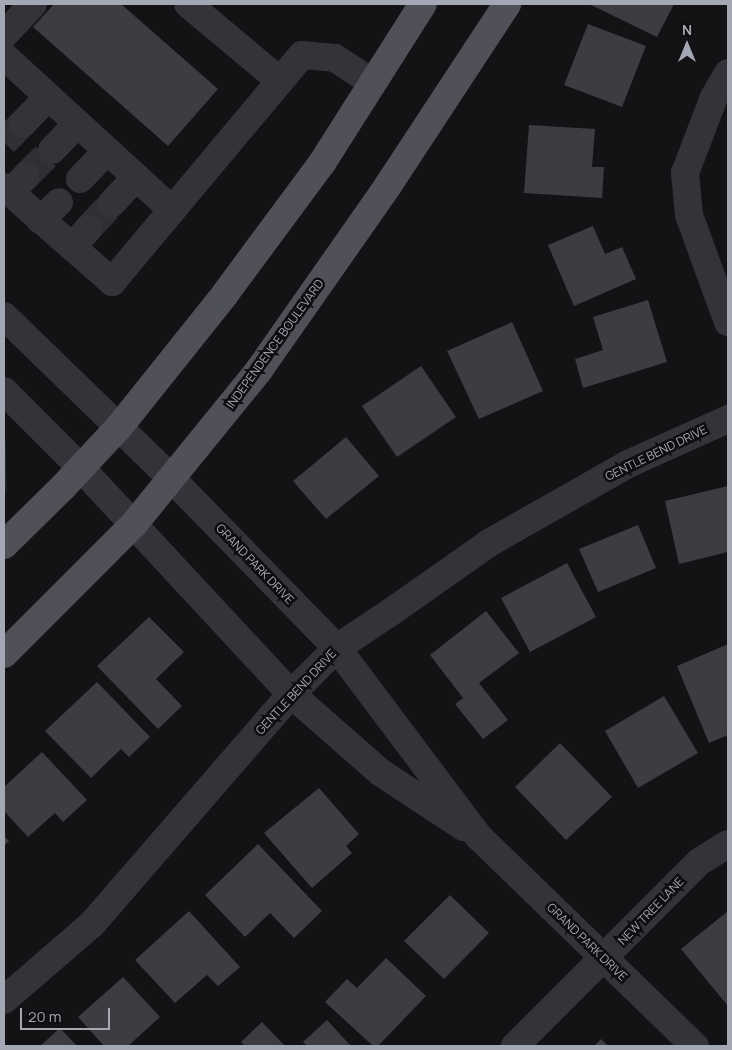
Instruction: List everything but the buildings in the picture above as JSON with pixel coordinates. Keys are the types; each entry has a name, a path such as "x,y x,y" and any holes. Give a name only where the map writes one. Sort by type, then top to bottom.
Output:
{"main road":[{"path":"4,545 81,468 118,427 224,294 322,163 423,4"},
{"name":"INDEPENDENCE BOULEVARD","path":"4,654 134,524 259,370 387,187 507,4"}],"street":[{"path":"4,35 33,4"},
{"path":"188,4 280,82"},
{"path":"13,185 49,211 80,238 112,282 302,55 335,58 373,83"},
{"path":"4,56 172,210"},
{"path":"728,74 714,97 685,173 689,215 728,322"},
{"path":"23,123 48,97"},
{"path":"52,150 77,124"},
{"path":"80,179 107,151"},
{"path":"111,204 136,177"},
{"name":"GRAND PARK DRIVE","path":"4,316 172,478 337,648 479,837 695,1046"},
{"name":"GRAND PARK DRIVE","path":"4,391 134,524 290,694 380,772 479,837"},
{"name":"GENTLE BEND DRIVE","path":"4,1000 92,924 290,694 337,648 489,543 628,464 728,419"},
{"name":"NEW TREE LANE","path":"515,1046 699,862 728,844"}],"shaded area":[{"path":"4,440 6,442 7,492 4,495"}],"tunnel":[{"path":"4,142 23,123"},
{"path":"26,176 52,150"},
{"path":"88,229 111,204"}]}
